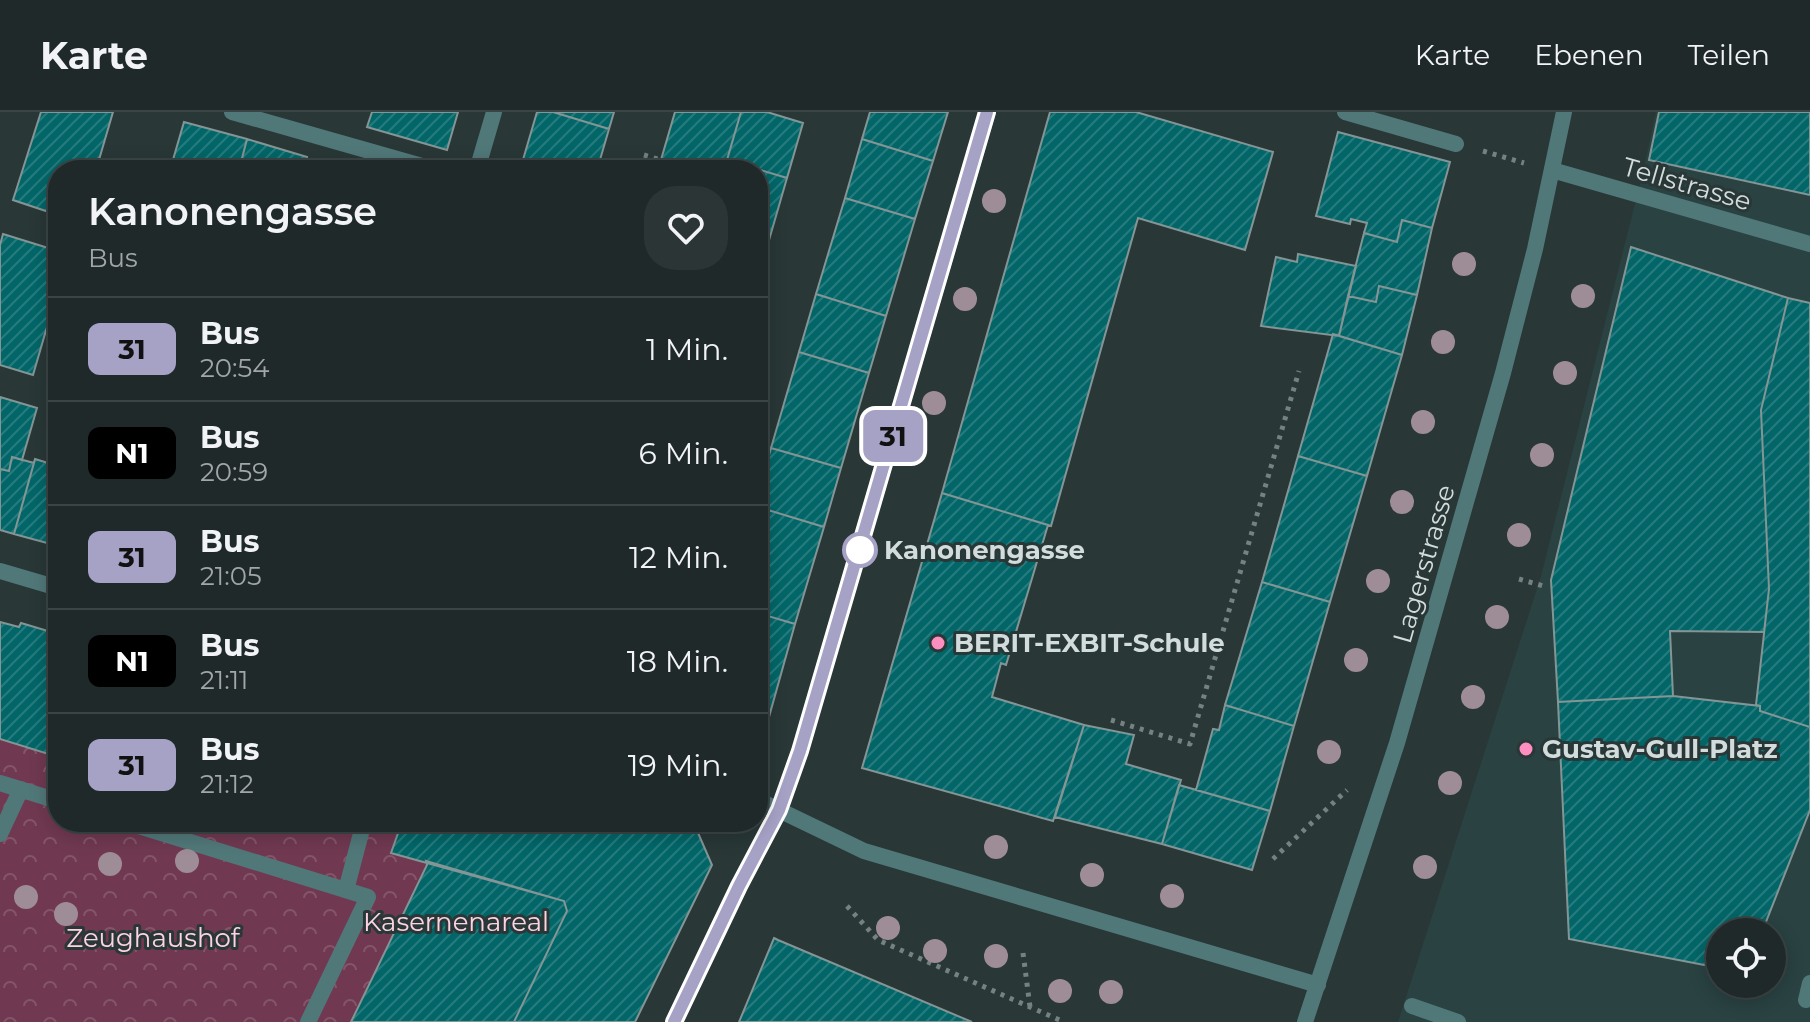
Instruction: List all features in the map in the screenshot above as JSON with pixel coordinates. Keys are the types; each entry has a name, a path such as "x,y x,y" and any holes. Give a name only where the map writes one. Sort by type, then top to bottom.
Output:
{"street":[{"path":"232,112 401,160"},
{"path":"480,160 494,112"},
{"path":"768,831 779,810 810,718 988,112"},
{"path":"1345,112 1456,144"},
{"name":"Lagerstrasse","path":"1305,1022 1402,728 1503,373 1535,249 1564,112"},
{"name":"Tellstrasse","path":"1552,170 1810,244"},
{"path":"0,571 48,585"},
{"path":"0,783 48,798"},
{"path":"0,834 21,789"},
{"path":"768,805 864,851 1318,985"},
{"path":"158,832 368,897 308,1022"},
{"path":"346,890 361,832"},
{"path":"674,1022 767,832"},
{"path":"1806,1000 1810,983"},
{"path":"1412,1006 1458,1022"}],"path":[{"path":"1476,150 1552,170"},
{"path":"644,155 661,160"},
{"path":"1111,720 1190,744 1299,371"},
{"path":"1519,579 1547,587"},
{"path":"1273,859 1352,785"},
{"path":"847,906 878,940 1064,1022"},
{"path":"1023,953 1030,1007"}],"shaded area":[{"path":"1656,112 1810,112 1810,1022 1398,1022 1541,576"}],"green space":[{"name":"Kasernenareal","path":"0,622 19,627 21,623 48,631 48,832 698,832 712,865 635,1022 0,1022"}],"building":[{"path":"41,112 113,112 99,160 48,160 48,212 13,200"},
{"path":"372,112 458,112 447,150 367,127"},
{"path":"537,112 553,112 609,129 600,160 523,160"},
{"path":"553,112 614,112 609,129"},
{"path":"675,112 741,112 727,160 661,160"},
{"path":"741,112 767,112 803,123 787,178 768,172 768,160 727,160"},
{"path":"870,112 948,112 933,161 862,139"},
{"path":"1050,112 1136,112 1273,152 1245,250 1138,218 1051,526 942,493"},
{"path":"1659,112 1810,112 1810,195 1649,160"},
{"path":"184,122 247,139 242,160 173,160"},
{"path":"1338,132 1450,162 1432,228 1402,220 1397,242 1364,233 1367,223 1351,219 1350,224 1316,216"},
{"path":"247,139 307,157 306,160 242,160"},
{"path":"862,139 933,161 915,219 845,198"},
{"path":"768,172 787,178 768,244"},
{"path":"845,198 915,219 886,316 816,294"},
{"path":"1402,220 1432,228 1417,295 1379,286 1376,302 1348,296 1364,233 1397,242"},
{"path":"3,234 48,248 48,323 33,375 0,365 0,245"},
{"path":"1631,247 1788,298 1761,410 1769,589 1764,632 1670,631 1673,696 1558,702 1551,580"},
{"path":"1298,254 1356,266 1339,336 1261,326 1276,257 1297,262"},
{"path":"1379,286 1417,295 1402,355 1339,336 1348,296 1376,302"},
{"path":"816,294 886,316 869,373 799,352"},
{"path":"1788,298 1810,303 1810,727 1760,711 1760,706 1756,705 1769,589 1761,410"},
{"path":"1333,334 1402,355 1367,476 1298,456"},
{"path":"799,352 869,373 841,468 771,448"},
{"path":"0,397 37,408 22,460 12,457 9,471 0,469"},
{"path":"771,448 841,468 824,527 768,510 768,458"},
{"path":"1298,456 1367,476 1330,602 1262,582"},
{"path":"12,457 34,463 14,534 0,530 0,469 9,471"},
{"path":"35,459 48,463 48,543 14,534"},
{"path":"942,493 1048,525 1006,665 1001,663 992,697 1084,725 1053,821 862,768"},
{"path":"768,510 824,527 795,624 768,616"},
{"path":"1262,582 1330,602 1294,726 1225,705"},
{"path":"768,616 795,624 768,721"},
{"path":"0,622 19,627 21,623 48,631 48,754 0,739"},
{"path":"1673,696 1760,706 1760,711 1810,727 1810,810 1768,918 1706,918 1706,965 1569,939 1558,702"},
{"path":"1225,705 1294,726 1270,811 1196,790 1213,729 1219,730"},
{"path":"1084,725 1134,735 1126,764 1181,780 1162,844 1055,817"},
{"path":"1179,785 1270,811 1252,870 1162,844"},
{"path":"398,832 698,832 712,865 635,1022 514,1022 567,911 564,901 391,853"},
{"path":"426,861 564,901 567,911 514,1022 351,1022 427,865"},
{"path":"774,938 778,940 972,1022 739,1022"}],"bus line":[{"name":"31","path":"768,831 779,810 800,751 987,112"},
{"name":"31","path":"674,1022 767,832"}],"place":[{"name":"Kanonengasse","path":"860,550"},
{"name":"BERIT-EXBIT-Schule","path":"938,643"},
{"name":"Gustav-Gull-Platz","path":"1526,749"}],"park label":[{"name":"Zeughaushof","path":"153,938"}]}
